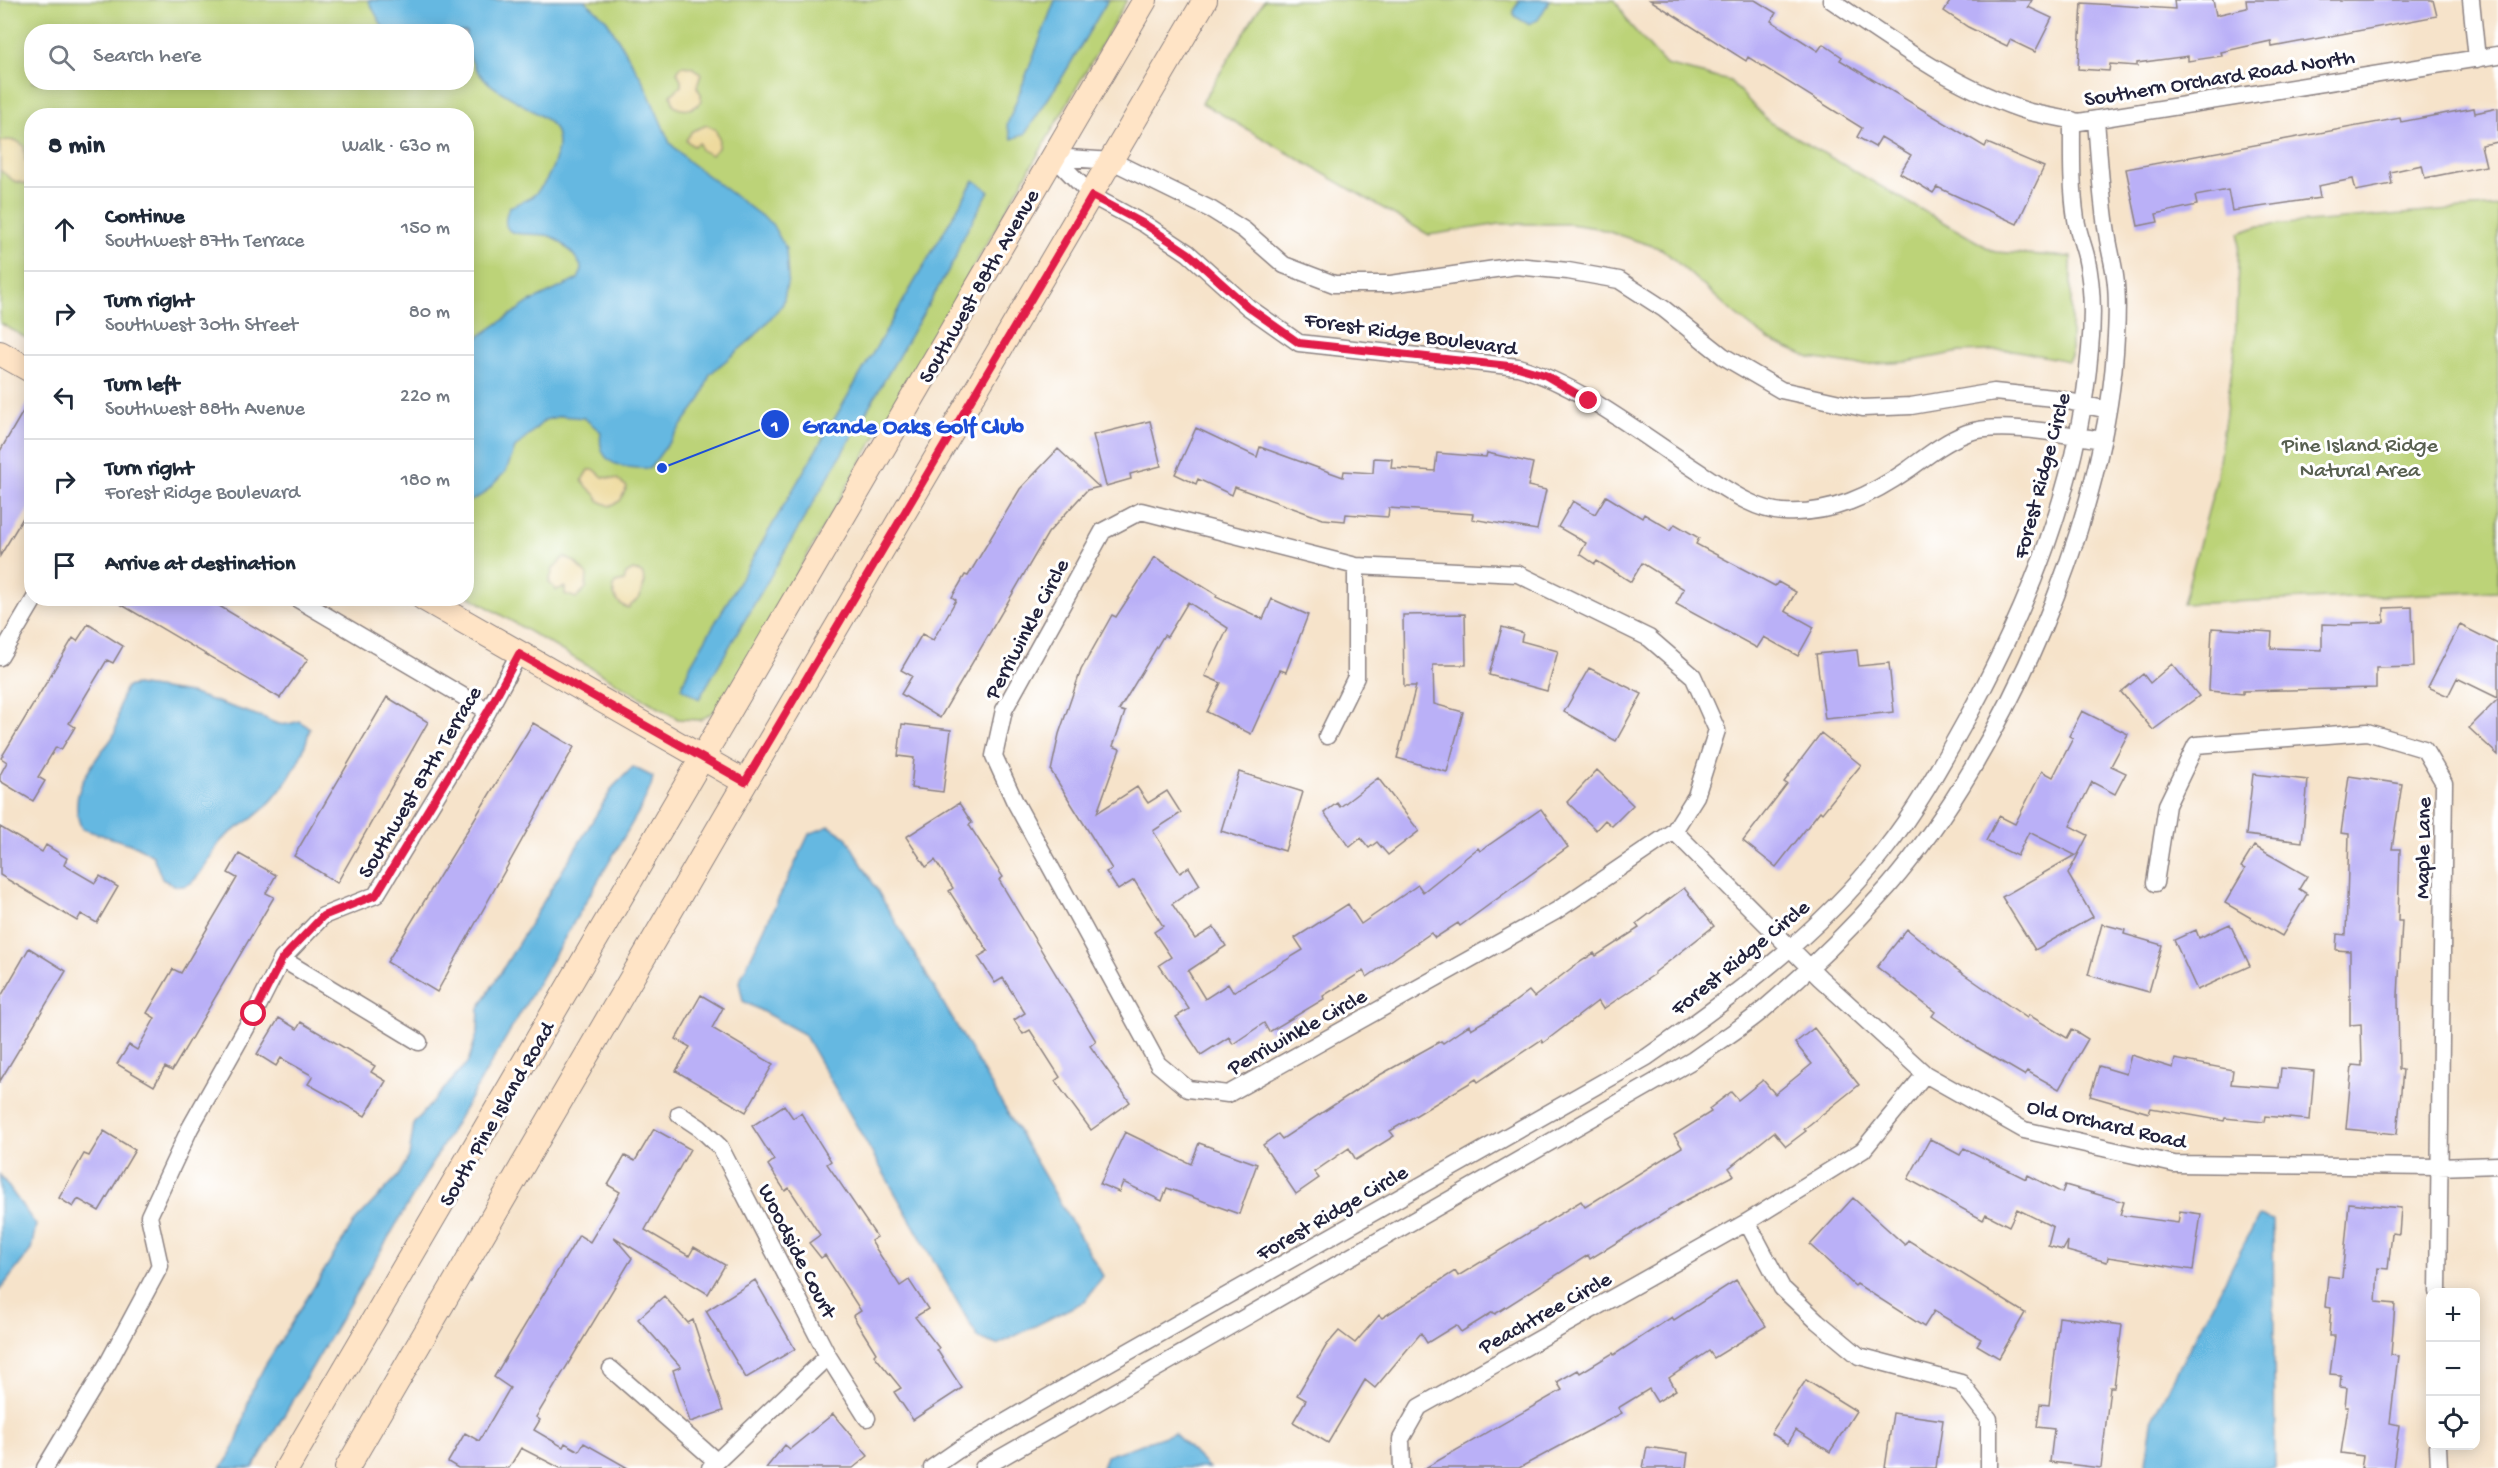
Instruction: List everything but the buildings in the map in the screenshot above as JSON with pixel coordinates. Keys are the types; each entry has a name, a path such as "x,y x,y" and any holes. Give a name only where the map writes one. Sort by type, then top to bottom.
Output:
{"main road":[{"name":"Southwest 88th Avenue","path":"702,758 1145,0"},
{"path":"347,1468 745,782 1092,196 1205,0"},
{"path":"0,353 24,366"},
{"path":"437,606 745,782"},
{"name":"South Pine Island Road","path":"287,1468 702,758"}],"street":[{"name":"Southern Orchard Road North","path":"1831,0 1885,37 1978,92 2030,112 2072,120 2096,120 2498,55"},
{"path":"2471,0 2477,59"},
{"name":"Forest Ridge Circle","path":"932,1468 1036,1404 1647,1057 1722,1005 1790,947 1816,924 1883,853 1930,785 1982,692 2024,605 2055,521 2077,436 2091,347 2091,297 2087,258 2076,223 2072,120"},
{"path":"983,1468 1693,1060 1762,1010 1888,886 1956,794 2008,704 2044,624 2069,558 2102,440 2108,410 2116,335 2116,279 2107,234 2096,120"},
{"name":"Forest Ridge Boulevard","path":"1054,157 1112,161 1212,210 1244,230 1284,265 1334,284 1391,284 1516,266 1568,271 1619,280 1664,309 1723,356 1781,390 1863,408 1911,406 1994,392 2083,404 2108,410"},
{"name":"Forest Ridge Boulevard","path":"1054,157 1092,196 1146,225 1188,253 1248,307 1299,343 1518,367 1545,375 1727,489 1762,507 1783,512 1830,509 1862,498 1927,454 1969,432 2003,428 2102,440"},
{"name":"Perriwinkle Circle","path":"1141,511 1356,566 1518,574 1649,638 1693,676 1717,730 1696,796 1674,831 1556,911 1228,1094 1188,1089 1158,1064 1014,800 994,756 1004,710 1103,531 1141,511"},
{"path":"1327,736 1356,677 1356,566"},
{"path":"0,657 30,606"},
{"path":"311,606 488,711"},
{"name":"Southwest 87th Terrace","path":"45,1468 108,1363 160,1266 149,1216 190,1128 282,959 323,916 376,895 488,711 519,654"},
{"name":"Maple Lane","path":"2155,883 2167,805 2196,745 2367,732 2424,749 2444,783 2438,1288"},
{"name":"Old Orchard Road","path":"1674,831 1809,966 1925,1074 2024,1130 2174,1164 2439,1167 2498,1165"},
{"path":"282,959 419,1042"},
{"name":"Peachtree Circle","path":"1401,1468 1401,1439 1419,1407 1748,1222 1863,1150 1925,1074"},
{"name":"Woodside Court","path":"679,1114 700,1128 720,1147 828,1356 867,1418"},
{"path":"1748,1222 1782,1288 1859,1356 1961,1383 1989,1419 1989,1468"},
{"path":"611,1369 713,1465 828,1356"},
{"path":"2438,1450 2439,1468"}],"green space":[{"path":"0,0 1127,0 720,707 701,720 678,719 474,599 474,108 24,108 24,337 0,323"},
{"path":"1264,0 1615,0 1630,25 1666,65 1730,81 1769,122 1995,252 2071,257 2071,356 2068,361 2013,350 1960,352 1907,362 1857,365 1810,358 1769,340 1736,315 1662,249 1597,228 1570,224 1500,224 1429,235 1202,103"},
{"name":"Pine Island Ridge Natural Area","path":"2498,206 2498,591 2183,604 2216,482 2235,348 2239,233 2259,226"}],"sand":[{"path":"681,66 692,67 701,74 697,87 701,94 701,101 689,109 674,106 671,95 681,86 677,72"},
{"path":"707,125 715,129 719,138 718,148 711,155 701,150 699,143 693,146 686,140 692,131"},
{"path":"17,141 24,146 24,183 14,181 0,170 0,142"},
{"path":"588,470 595,470 603,477 617,479 627,487 620,501 610,506 599,501 582,480"},
{"path":"564,557 575,562 587,575 586,588 576,598 565,594 565,587 556,590 549,582 553,569"},
{"path":"633,570 642,573 645,582 640,597 628,608 621,604 613,591 615,583 624,581 626,574"}],"water":[{"path":"368,0 584,0 606,19 643,81 670,143 688,161 772,224 786,249 788,279 783,304 754,337 710,374 701,399 650,468 631,468 607,459 601,443 601,432 584,418 561,416 545,420 515,448 506,471 484,494 474,499 474,340 528,303 578,279 582,270 574,255 555,238 517,234 507,227 509,207 531,197 547,179 557,153 557,136 547,120 496,89 478,72 474,65 474,24 381,24"},
{"path":"1055,0 1108,0 1025,134 1012,139 1007,125"},
{"path":"1520,0 1550,0 1538,20 1528,24 1514,16 1513,11"},
{"path":"974,180 989,191 960,243 955,259 699,699 681,688 691,664"},
{"path":"136,685 190,693 274,723 286,724 299,721 310,728 302,753 282,788 254,817 225,837 200,874 184,886 162,879 153,856 137,846 82,829 78,818 77,798 80,788 95,761 114,735 119,705 126,687"},
{"path":"633,767 653,777 641,808 253,1468 221,1468 236,1442 251,1393 264,1367 355,1221 399,1175 409,1156 414,1123 468,1062 478,1031 479,1008 613,787"},
{"path":"829,826 846,837 1103,1276 1085,1301 997,1345 978,1338 804,1034 743,1001 739,982 809,834"},
{"path":"0,1175 36,1225 31,1250 0,1290"},
{"path":"2259,1216 2273,1220 2275,1468 2145,1468 2153,1417"},
{"path":"1174,1433 1209,1468 1102,1468 1106,1456"}],"place":[{"name":"Grande Oaks Golf Club","path":"662,468"}],"route":[{"path":"254,1014 282,959 323,916 376,895 488,711 519,654 745,782 1092,196 1146,225 1188,253 1248,307 1299,343 1518,367 1545,375 1589,401"}]}
